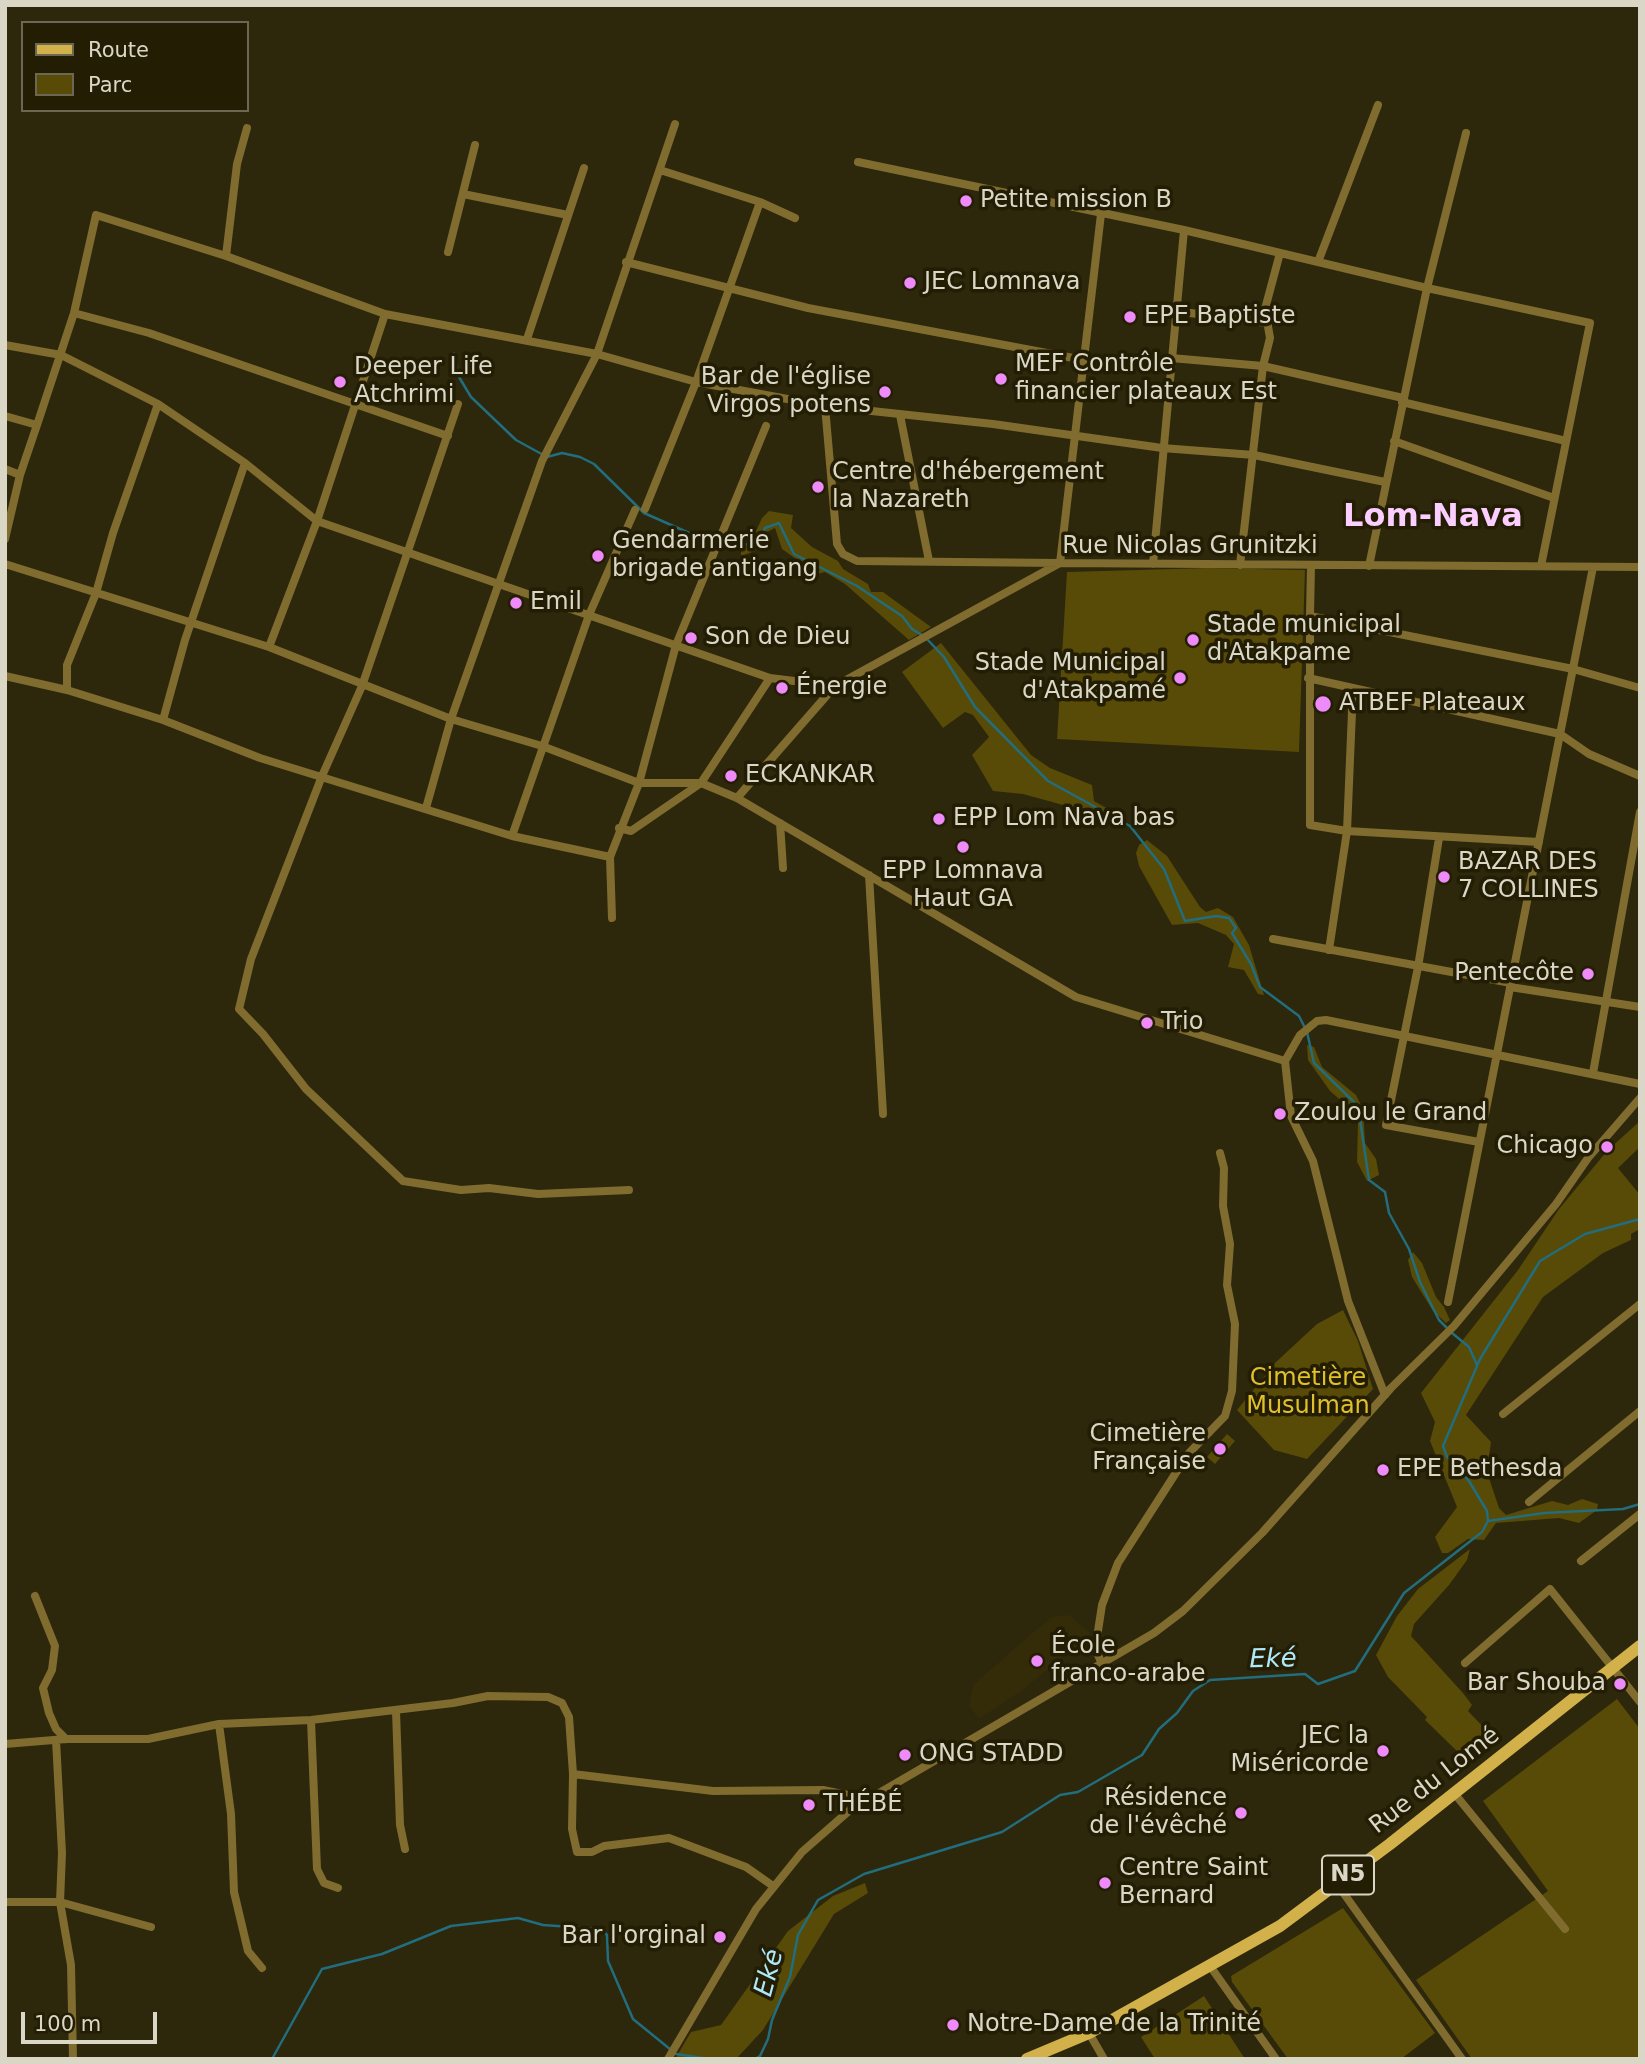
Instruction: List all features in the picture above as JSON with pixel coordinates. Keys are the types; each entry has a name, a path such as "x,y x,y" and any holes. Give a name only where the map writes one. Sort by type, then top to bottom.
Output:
{"main road":[{"name":"Rue du Lomé","path":"1027,2059 1088,2033 1280,1926 1640,1646"}],"street":[{"path":"1318,262 1378,105"},
{"path":"426,808 451,719 542,461 597,354 675,124"},
{"path":"226,256 237,164 247,128"},
{"path":"1369,566 1426,288 1466,133"},
{"path":"448,253 474,145"},
{"path":"858,162 1184,230 1426,288 1590,323 1541,566"},
{"path":"527,339 583,168"},
{"path":"660,170 760,202 796,218"},
{"path":"463,194 568,215"},
{"path":"645,509 696,382 760,202"},
{"path":"825,406 837,544 842,554 857,561 1060,563 1101,214"},
{"path":"5,539 20,475 74,313 96,215 226,256 385,314 440,327 527,339 597,354 696,382 825,406 1162,448 1254,455 1385,482"},
{"path":"1153,564 1184,230"},
{"path":"1240,565 1262,366 1270,338 1265,309 1280,253"},
{"path":"626,262 808,308 1084,360"},
{"path":"1175,312 1267,323"},
{"path":"74,313 149,333 448,436"},
{"path":"269,648 317,521 385,314"},
{"path":"5,345 61,355 158,404 245,463 317,521 770,678 835,686"},
{"path":"1171,358 1262,366 1566,441"},
{"path":"67,690 67,665 96,593 113,533 158,404"},
{"path":"458,404 362,686 322,776 251,958 239,1009 263,1034 306,1088 403,1181 461,1190 489,1188 538,1194 629,1190"},
{"path":"5,415 37,425"},
{"path":"900,415 929,561"},
{"path":"612,918 610,857 619,828 639,783 676,645 766,426"},
{"path":"1394,441 1555,498"},
{"path":"163,720 191,623 245,463"},
{"path":"5,469 20,475"},
{"path":"512,836 589,615 635,510"},
{"name":"Rue Nicolas Grunitzki","path":"737,798 835,686 1060,563 1640,567"},
{"path":"5,564 269,648 451,719 542,746 639,783 701,783 737,798 1076,997 1285,1061"},
{"path":"1311,565 1308,678 1310,825 1347,831 1439,838 1539,842"},
{"path":"1448,1302 1593,566"},
{"path":"1310,616 1573,669 1640,688"},
{"path":"5,676 67,690 163,720 260,758 512,836 610,857"},
{"path":"619,828 631,831 701,783 770,678"},
{"path":"1308,678 1560,734 1589,754 1640,776"},
{"path":"1329,950 1347,831 1353,688"},
{"path":"1593,1073 1640,813"},
{"path":"780,823 783,868"},
{"path":"1439,838 1418,967 1386,1125 1479,1142"},
{"path":"869,875 883,1114"},
{"path":"1273,939 1640,1007"},
{"path":"1385,1395 1348,1301 1313,1161 1290,1116 1285,1061 1304,1032 1317,1021 1326,1020 1640,1084"},
{"path":"668,2058 773,1886 819,1836 867,1800 1154,1633 1208,1588 1385,1395 1454,1325 1548,1214 1588,1158 1640,1098"},
{"path":"1102,1664 1098,1655 1102,1605 1118,1563 1188,1454 1225,1416 1232,1391 1234,1324 1227,1285 1230,1244 1223,1206 1224,1168 1220,1153"},
{"path":"1503,1414 1638,1308"},
{"path":"1530,1502 1640,1411"},
{"path":"1581,1561 1640,1514"},
{"path":"1465,1662 1550,1590 1640,1702"},
{"path":"35,1596 55,1646 52,1670 43,1688 56,1729 66,1739"},
{"path":"5,1744 66,1739 148,1739 219,1724 311,1720 396,1711 488,1696 556,1699 566,1708 569,1717 573,1774 572,1829 577,1852 592,1853 604,1846 669,1838 746,1867 773,1886"},
{"path":"396,1711 400,1825 405,1849"},
{"path":"311,1720 317,1869 324,1883 338,1888"},
{"path":"219,1724 231,1814 234,1892 248,1951 261,1968"},
{"path":"56,1740 62,1853 60,1902 71,1965 73,2059"},
{"path":"573,1774 713,1791 823,1790 867,1800"},
{"path":"1454,1793 1565,1929"},
{"path":"1337,1884 1462,2059"},
{"path":"5,1902 60,1902 150,1927"},
{"path":"1210,1966 1276,2059"},
{"path":"1088,2033 1104,2059"}],"shaded area":[{"path":"1069,1615 1091,1634 1024,1689 979,1719 969,1706 973,1685 1051,1617"}],"green space":[{"path":"769,511 793,515 791,528 812,547 838,561 843,569 868,584 871,592 883,592 931,627 909,640 845,584 825,572 817,574 782,549 775,528 767,532 755,551 741,556 741,551 752,540 762,518"},
{"name":"Stade Municipal d'Atakpamé","path":"1207,568 1305,570 1299,752 1057,739 1067,572"},
{"path":"941,643 1031,755 1050,768 1092,785 1094,801 1122,817 1119,824 1097,812 1088,811 1075,815 1063,805 1023,794 993,791 972,755 989,737 973,715 965,712 943,728 902,672"},
{"path":"1147,840 1167,856 1200,907 1206,912 1218,908 1233,917 1249,945 1264,995 1258,994 1244,970 1228,967 1234,944 1226,935 1198,923 1172,925 1139,866 1136,853 1139,845"},
{"path":"1307,1045 1314,1047 1322,1067 1356,1095 1363,1109 1365,1143 1376,1159 1379,1175 1367,1181 1357,1162 1358,1123 1355,1113 1330,1091 1308,1060"},
{"path":"1640,1121 1640,1147 1618,1168 1640,1195 1640,1229 1631,1234 1631,1240 1603,1253 1543,1297 1466,1415 1491,1442 1487,1472 1499,1508 1506,1515 1552,1501 1568,1505 1582,1499 1598,1504 1597,1510 1579,1523 1559,1518 1496,1523 1484,1540 1468,1539 1448,1553 1442,1553 1435,1537 1457,1507 1430,1441 1435,1422 1421,1393 1518,1270 1559,1209 1607,1151"},
{"path":"1413,1252 1422,1263 1436,1297 1444,1307 1450,1320 1446,1323 1433,1311 1412,1277 1408,1260"},
{"name":"Cimetière Musulman","path":"1343,1310 1358,1341 1373,1389 1307,1459 1274,1450 1237,1410 1276,1362 1317,1324"},
{"path":"1227,1434 1235,1441 1215,1464 1207,1457"},
{"path":"1470,1549 1467,1560 1449,1585 1414,1624 1411,1636 1463,1693 1472,1705 1468,1711 1493,1737 1487,1749 1473,1756 1461,1755 1425,1720 1427,1717 1388,1677 1376,1655 1397,1616 1418,1589"},
{"path":"1617,1699 1640,1729 1640,2059 1472,2059 1416,1980 1548,1891 1483,1801"},
{"path":"865,1883 868,1893 834,1914 763,2030 736,2059 675,2059 691,2032 721,2025 788,1931 833,1896"},
{"path":"1343,1908 1435,2033 1401,2059 1288,2059 1232,1982 1231,1976"},
{"path":"1204,1996 1245,2059 1155,2059 1141,2037"}],"waterway":[{"path":"454,353 459,377 471,397 516,440 547,457 562,453 594,464 644,513 705,540 738,547 760,540 765,528 779,523 794,554 857,586 902,616 912,629 925,637 944,657 975,707 1048,781 1130,826 1164,869 1185,921 1216,916 1229,918 1236,928 1232,933 1251,964 1260,987 1299,1016 1304,1026"},
{"path":"1307,1032 1314,1063 1358,1106 1369,1180 1385,1192 1389,1213 1409,1249 1420,1282 1439,1320 1447,1328"},
{"name":"Eké","path":"755,2059 760,2056 768,2039 772,2020 790,1977 798,1935 818,1900 864,1874 1002,1832 1060,1795 1078,1792 1142,1755 1159,1729 1177,1713 1193,1691 1210,1680 1305,1674 1318,1684 1355,1671 1404,1593 1482,1532 1488,1521 1487,1511 1469,1481 1447,1457 1443,1446 1480,1359 1540,1261 1585,1234 1640,1219"},
{"path":"1452,1333 1469,1347 1477,1365"},
{"path":"1488,1521 1544,1513 1623,1509 1640,1504"},
{"name":"Eké","path":"272,2059 322,1969 382,1954 451,1926 518,1918 543,1925 601,1929 607,1935 608,1961 633,2019 676,2054 710,2059"},
{"name":"Eké","path":"730,2059 738,2059"}],"place":[{"name":"Petite mission B","path":"966,201"},
{"name":"JEC Lomnava","path":"910,283"},
{"name":"EPE Baptiste","path":"1130,317"},
{"name":"MEF Contrôle financier plateaux Est","path":"1001,379"},
{"name":"Deeper Life Atchrimi","path":"340,382"},
{"name":"Bar de l'église Virgos potens","path":"885,392"},
{"name":"Centre d'hébergement la Nazareth","path":"818,487"},
{"name":"Gendarmerie brigade antigang","path":"598,556"},
{"name":"Emil","path":"516,603"},
{"name":"Son de Dieu","path":"691,638"},
{"name":"Stade municipal d'Atakpame","path":"1193,640"},
{"name":"Stade Municipal d'Atakpamé","path":"1180,678"},
{"name":"Énergie","path":"782,688"},
{"name":"ATBEF Plateaux","path":"1323,704"},
{"name":"ECKANKAR","path":"731,776"},
{"name":"EPP Lom Nava bas","path":"939,819"},
{"name":"EPP Lomnava Haut GA","path":"963,847"},
{"name":"BAZAR DES 7 COLLINES","path":"1444,877"},
{"name":"Pentecôte","path":"1588,974"},
{"name":"Trio","path":"1147,1023"},
{"name":"Zoulou le Grand","path":"1280,1114"},
{"name":"Chicago","path":"1607,1147"},
{"name":"Cimetière Française","path":"1220,1449"},
{"name":"EPE Bethesda","path":"1383,1470"},
{"name":"École franco-arabe","path":"1037,1661"},
{"name":"Bar Shouba","path":"1620,1684"},
{"name":"JEC la Miséricorde","path":"1383,1751"},
{"name":"ONG STADD","path":"905,1755"},
{"name":"THÉBÉ","path":"809,1805"},
{"name":"Résidence de l'évêché","path":"1241,1813"},
{"name":"Centre Saint Bernard","path":"1105,1883"},
{"name":"Bar l'orginal","path":"720,1937"},
{"name":"Notre-Dame de la Trinité","path":"953,2025"}],"district":[{"name":"Lom-Nava","path":"1433,518"}]}
